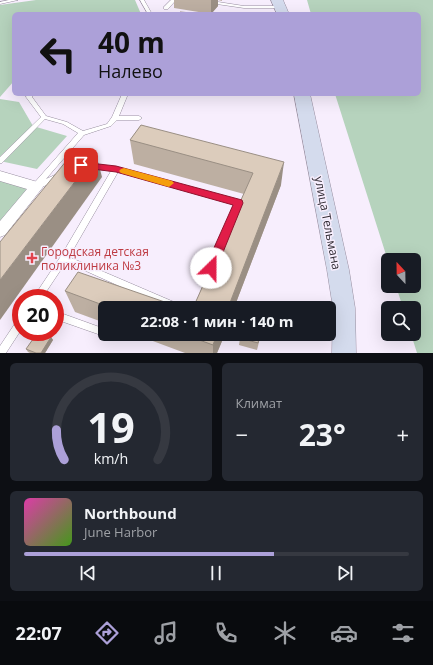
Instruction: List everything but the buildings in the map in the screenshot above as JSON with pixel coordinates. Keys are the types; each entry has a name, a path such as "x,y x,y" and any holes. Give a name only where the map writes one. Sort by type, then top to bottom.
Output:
{"main road":[{"name":"улица Тельмана","path":"302,96 338,270 344,308 344,353"}],"street":[{"path":"0,176 36,187 0,231"}],"lane":[{"path":"0,2 16,0"},
{"path":"142,0 149,12"},
{"path":"166,8 174,0"},
{"path":"196,0 244,7 280,7"},
{"path":"30,96 44,117 65,124 82,133"},
{"path":"36,187 82,133 109,125 115,118 124,96"},
{"path":"0,161 44,117"},
{"path":"115,118 139,118"},
{"path":"81,165 116,169 239,203 203,287"},
{"path":"43,289 64,258 116,169"},
{"path":"36,187 68,171"},
{"path":"64,258 162,301"},
{"path":"64,318 98,330"},
{"path":"1,353 12,336"}],"green space":[{"path":"36,0 135,0 140,12 12,12 12,83 0,97 0,5"},
{"path":"307,0 433,0 433,353 417,353 413,341 421,341 421,301 401,301 398,293 421,293 421,253 385,253 336,96 421,96 421,12 310,12"},
{"path":"0,99 19,102 33,126 67,136 37,169 0,161"},
{"path":"0,176 36,187 0,231"}],"slow traffic":[{"path":"124,171 169,183"}],"place":[{"name":"Городская детская поликлиника №3","path":"32,258"}],"route":[{"path":"81,165 116,169 239,203 211,268"}]}
